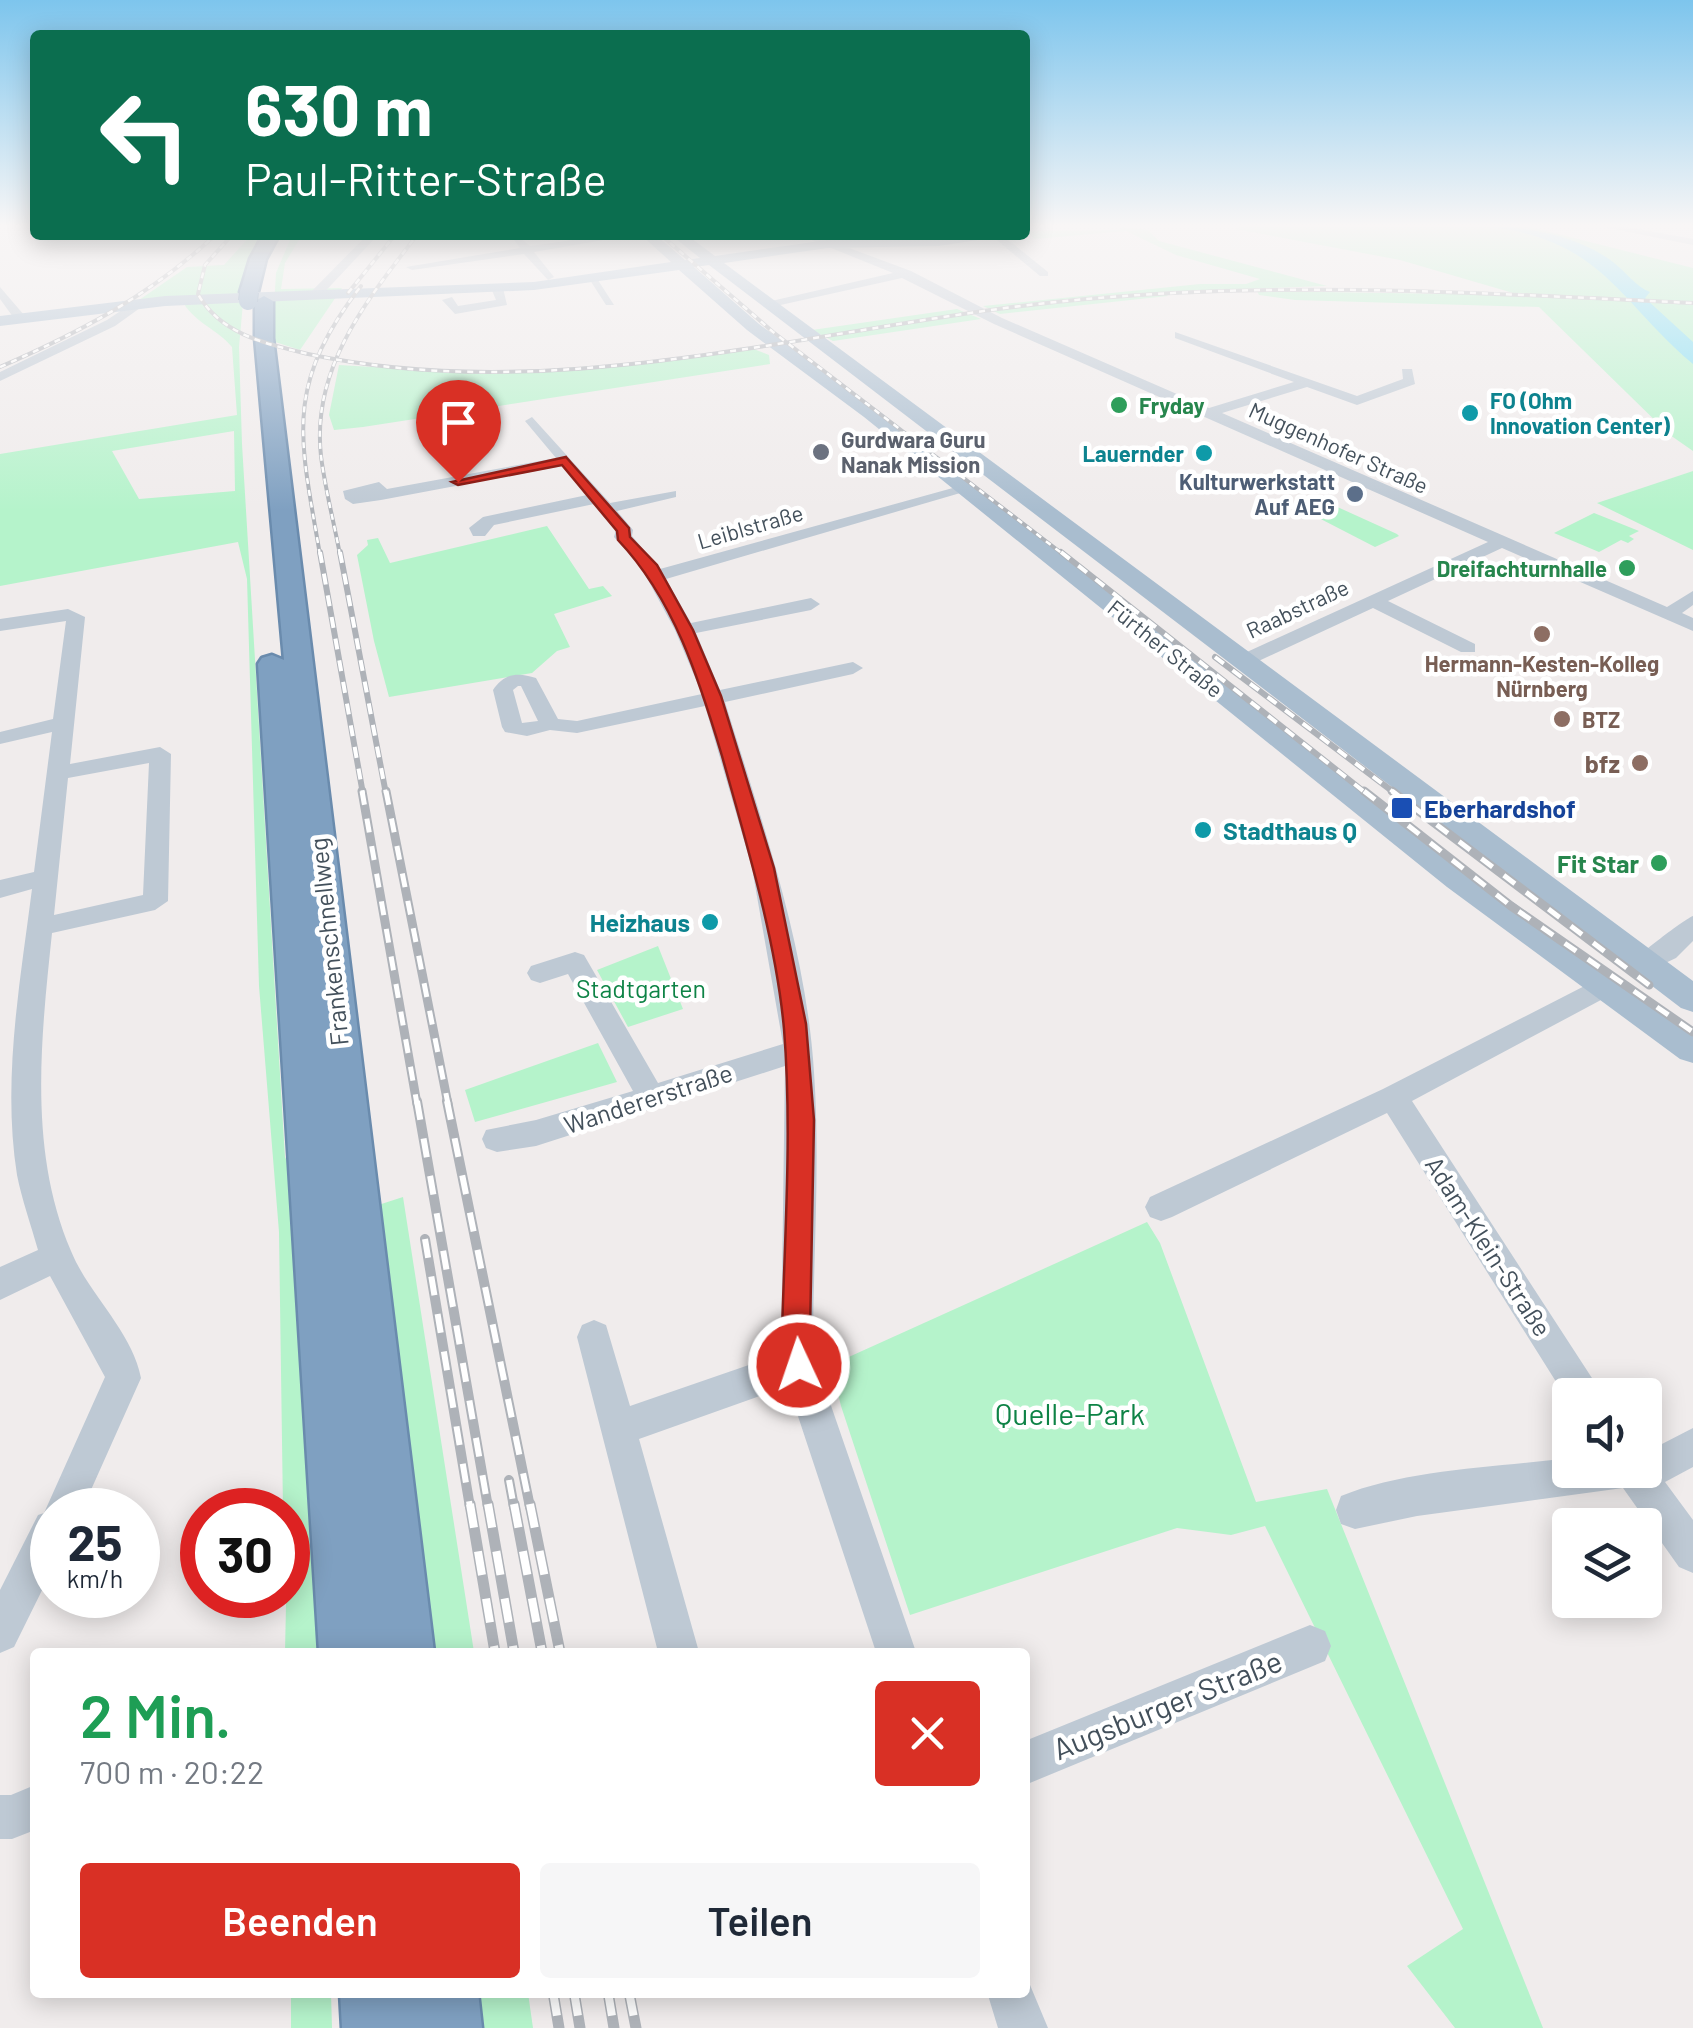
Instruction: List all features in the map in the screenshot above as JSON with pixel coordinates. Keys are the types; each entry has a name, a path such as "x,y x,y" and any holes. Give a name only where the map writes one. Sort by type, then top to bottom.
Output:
{"highway":[{"name":"Frankenschnellweg","path":"255,322 253,420 349,1648"},
{"name":"Frankenschnellweg","path":"261,322 404,1648"},
{"path":"376,1998 378,2028"},
{"path":"443,1998 446,2028"}],"main road":[{"name":"Fürther Straße","path":"747,322 950,488 1458,879 1693,1049"},
{"name":"Fürther Straße","path":"793,322 1693,999"}],"street":[{"path":"0,377 112,322"},
{"name":"Muggenhofer Straße","path":"999,322 1693,625"},
{"path":"1186,341 1357,402 1410,381 1408,372"},
{"path":"1208,414 1306,382"},
{"path":"532,421 624,530 623,537 653,571 686,630 713,696 764,868 798,1050 802,1120 796,1332 799,1365 895,1648"},
{"path":"381,495 566,461"},
{"path":"479,532 477,528 489,522 603,503 673,497 655,477"},
{"name":"Leiblstraße","path":"653,571 950,488"},
{"name":"Raabstraße","path":"1244,661 1501,542"},
{"path":"1668,614 1693,598"},
{"name":"Raabstraße","path":"1372,601 1468,648"},
{"path":"686,630 811,604"},
{"path":"0,625 76,617 26,1042 26,1085 33,1176 56,1257 120,1366 123,1378 72,1488"},
{"path":"550,724 577,727 853,668"},
{"path":"0,738 62,724"},
{"path":"39,926 155,900 160,754 57,772"},
{"path":"0,889 45,877"},
{"path":"1644,964 1693,925"},
{"path":"540,973 574,962 650,1097"},
{"path":"1161,1207 1393,1098 1604,986"},
{"name":"Wandererstraße","path":"497,1139 536,1133 798,1050"},
{"name":"Adam-Klein-Straße","path":"1393,1098 1574,1378"},
{"path":"0,1284 56,1257"},
{"path":"594,1337 677,1648"},
{"path":"618,1428 799,1365"},
{"path":"1662,1463 1693,1446"},
{"path":"1355,1510 1453,1491 1552,1479"},
{"path":"1646,1488 1693,1553"},
{"path":"0,1633 30,1573"},
{"name":"Augsburger Straße","path":"1030,1761 1310,1646"},
{"path":"0,1817 30,1808"},
{"path":"1013,1998 1023,2028"}],"green space":[{"path":"202,322 241,322 242,444 285,1157 299,1186 315,1440 321,1648 285,1648 286,1618 310,1618 310,1488 283,1488 279,1232 259,986 247,579 238,542 0,586 0,454 237,415 232,347","holes":["234,431 235,491 139,499 112,451"]},
{"path":"273,322 319,322 300,350 272,341"},
{"path":"870,322 963,322 833,341 812,330"},
{"path":"1554,322 1693,322 1693,451 1670,435"},
{"path":"751,348 769,355 770,364 363,427 334,430 329,415 339,365 492,374 658,361"},
{"path":"1693,471 1693,550 1597,503"},
{"path":"1333,505 1399,536 1375,547 1311,514"},
{"path":"1594,513 1639,531 1629,536 1634,539 1628,543 1621,540 1599,552 1554,533"},
{"path":"547,526 589,589 603,586 612,596 554,614 570,647 557,651 532,673 389,697 357,555 368,545 367,540 378,538 390,563"},
{"name":"Stadtgarten","path":"658,946 683,1009 628,1027 597,970"},
{"path":"598,1043 617,1082 475,1122 465,1090"},
{"path":"403,1197 473,1648 434,1648 369,1208"},
{"name":"Quelle-Park","path":"1147,1222 1160,1243 1256,1502 1327,1489 1543,2028 1455,2028 1407,1966 1463,1929 1265,1526 1231,1535 1177,1528 910,1615 831,1365"},
{"path":"291,1998 331,1998 332,2028 291,2028"},
{"path":"480,1998 529,1998 533,2028 484,2028"}],"water":[{"path":"1649,322 1671,322 1693,342 1693,364"}],"railway":[{"path":"0,367 94,322"},
{"path":"223,322 261,341 318,356"},
{"path":"318,356 336,322"},
{"path":"337,358 355,322"},
{"path":"761,322 787,343"},
{"path":"787,343 918,322"},
{"path":"337,358 394,367 480,372 567,369 787,343"},
{"path":"787,343 1064,555"},
{"path":"318,356 337,358"},
{"path":"318,356 308,384 304,445 320,555"},
{"path":"337,358 320,424 321,456 340,555"},
{"path":"320,552 363,794"},
{"path":"340,552 386,794"},
{"path":"1061,552 1367,794"},
{"path":"1215,657 1396,794"},
{"path":"362,791 417,1104"},
{"path":"386,791 448,1104"},
{"path":"1364,791 1511,906 1693,1032"},
{"path":"1392,791 1649,985"},
{"path":"417,1101 488,1507"},
{"path":"447,1101 530,1507"},
{"path":"425,1239 470,1507"},
{"path":"509,1480 514,1507"},
{"path":"470,1504 494,1648"},
{"path":"488,1504 513,1648"},
{"path":"514,1504 541,1648"},
{"path":"530,1504 559,1648"},
{"path":"554,1998 559,2028"},
{"path":"575,1998 580,2028"},
{"path":"609,1998 614,2028"},
{"path":"630,1998 636,2028"}],"place":[{"name":"Fryday","path":"1119,405"},
{"name":"FO (Ohm Innovation Center)","path":"1470,413"},
{"name":"Gurdwara Guru Nanak Mission","path":"821,452"},
{"name":"Lauernder","path":"1204,453"},
{"name":"Kulturwerkstatt Auf AEG","path":"1355,494"},
{"name":"Dreifachturnhalle","path":"1627,568"},
{"name":"Hermann-Kesten-Kolleg Nürnberg","path":"1542,634"},
{"name":"BTZ","path":"1562,719"},
{"name":"bfz","path":"1640,763"},
{"name":"Eberhardshof","path":"1402,808"},
{"name":"Stadthaus Q","path":"1203,830"},
{"name":"Fit Star","path":"1659,863"},
{"name":"Heizhaus","path":"710,922"}],"route":[{"path":"458,482 566,461 608,508 624,530 623,537 650,565 686,630 713,696 764,868 795,1024 802,1120 796,1332 799,1365"}]}
